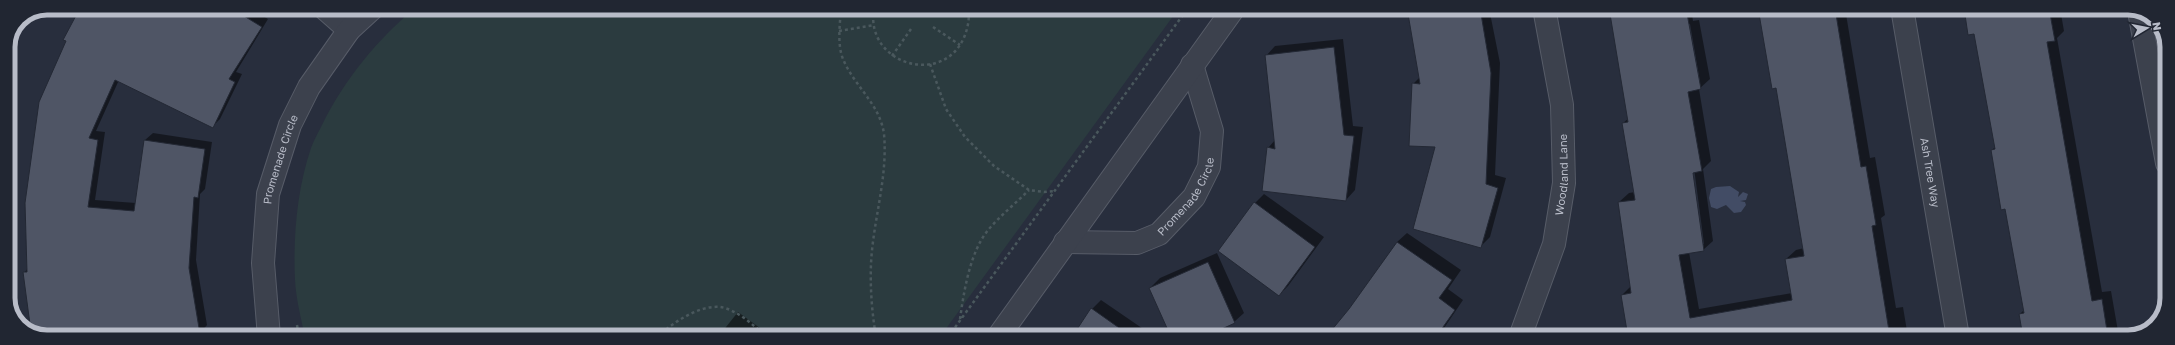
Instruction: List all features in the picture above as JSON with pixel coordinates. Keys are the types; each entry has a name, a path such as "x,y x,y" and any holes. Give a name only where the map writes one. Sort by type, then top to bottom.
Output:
{"street":[{"path":"332,15 349,30"},
{"name":"Promenade Circle","path":"268,330 263,263 268,194 290,125 309,88 349,30 365,15"},
{"path":"1003,330 1229,15"},
{"name":"Woodland Lane","path":"1523,330 1554,244 1564,183 1562,105 1545,15"},
{"name":"Ash Tree Way","path":"1903,15 1957,330"},
{"path":"2140,17 2160,125"},
{"name":"Promenade Circle","path":"1065,242 1138,243 1159,234 1194,197 1209,166 1212,130 1192,65"}],"path":[{"path":"840,15 839,31 843,58 855,80 874,106 883,132 885,164 871,264 875,330"},
{"path":"874,15 875,33 883,47 892,56 910,64 930,64 940,61 953,53 960,45 968,26 968,15"},
{"path":"953,330 1056,191 1183,15"},
{"path":"839,31 874,25"},
{"path":"933,27 960,45"},
{"path":"892,56 911,29"},
{"path":"930,64 946,110 965,137 994,166 1029,190 1044,192 1056,191"},
{"path":"960,320 964,289 978,248 988,230 1029,190"},
{"path":"667,330 685,317 706,309 720,307 734,313 757,330"},
{"path":"296,321 298,330"}],"shaded area":[{"path":"407,15 1174,15 945,330 304,330 296,287 295,230 302,180 311,148 341,91 363,61"}],"water":[{"path":"1730,186 1739,192 1738,197 1743,192 1748,194 1746,200 1740,201 1745,202 1746,205 1741,212 1734,213 1726,205 1717,209 1711,207 1709,198 1711,189"}],"building":[{"path":"76,15 242,15 262,27 229,79 235,82 213,128 115,80 89,138 98,140 88,207 134,211 144,140 205,149 198,198 194,197 189,268 199,330 42,330 30,326 23,272 27,272 25,203 39,102 66,41 63,40"},
{"path":"1408,15 1481,15 1491,73 1486,184 1498,188 1481,248 1413,229 1435,147 1409,146 1412,83 1420,84"},
{"path":"1610,15 1687,15 1701,89 1688,92 1702,171 1693,173 1704,251 1679,255 1690,318 1792,300 1785,259 1804,256 1776,88 1772,89 1759,15 1836,15 1861,167 1866,166 1876,225 1872,226 1889,330 1627,330 1621,295 1631,293 1618,202 1635,200 1622,123 1628,122"},
{"path":"1965,15 2050,15 2055,41 2047,42 2092,301 2102,299 2107,330 2022,330 2019,314 2024,313 2005,209 2001,210 1991,150 1995,149 1974,34 1968,35"},
{"path":"1334,47 1344,135 1354,136 1346,201 1262,191 1267,147 1275,149 1265,55"},
{"path":"1254,202 1315,247 1279,296 1218,251"},
{"path":"1397,242 1452,280 1439,298 1455,310 1441,330 1332,330 1349,309"},
{"path":"1208,262 1235,323 1220,330 1168,330 1149,288"},
{"path":"1091,308 1122,330 1077,330"}]}
